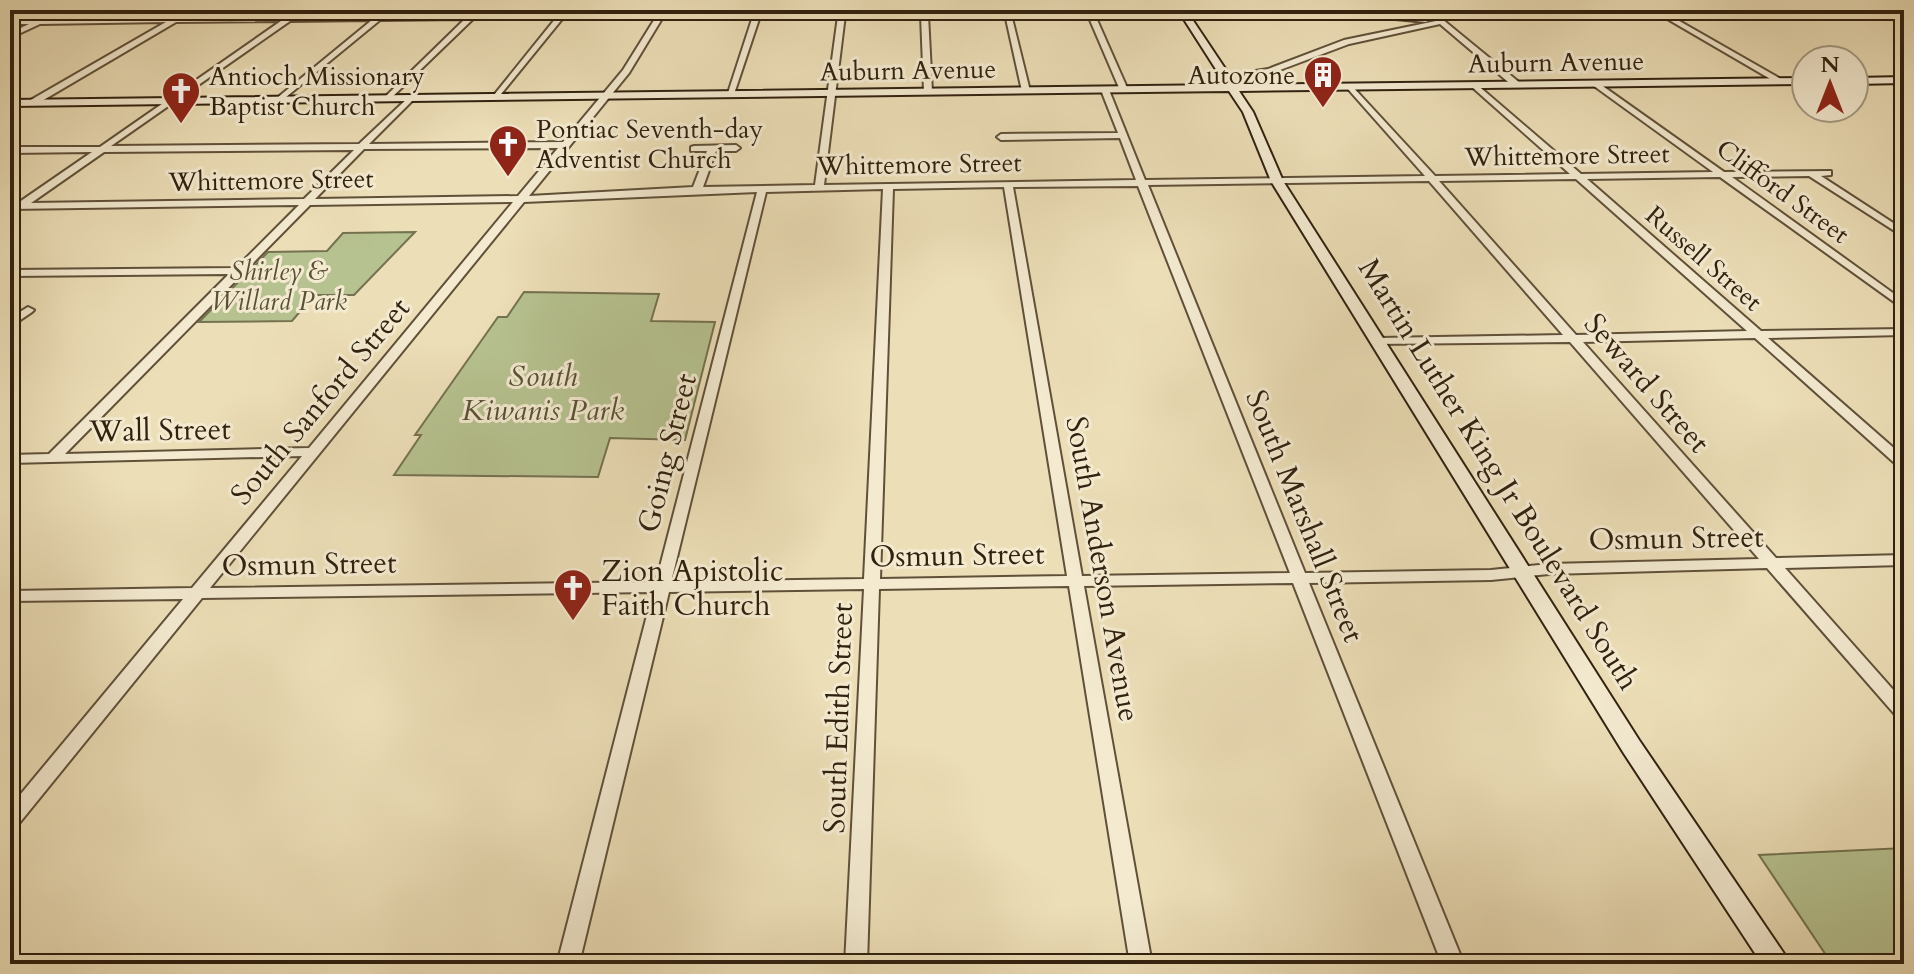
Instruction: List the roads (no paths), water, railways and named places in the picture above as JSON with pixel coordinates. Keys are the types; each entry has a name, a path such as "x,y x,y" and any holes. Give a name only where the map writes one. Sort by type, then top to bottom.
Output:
{"main road":[{"name":"Martin Luther King Jr Boulevard South","path":"1182,10 1259,133 1277,181 1631,746 1777,964"},
{"path":"1870,81 1904,80"},
{"name":"Auburn Avenue","path":"10,103 1790,82"}],"street":[{"path":"10,36 62,10"},
{"path":"32,103 192,10"},
{"path":"10,214 16,206 302,10"},
{"path":"280,100 389,10"},
{"path":"389,98 478,10"},
{"path":"10,22 470,18 564,13 757,15 1182,10"},
{"path":"1427,10 1517,85"},
{"path":"1655,10 1782,82"},
{"path":"1877,10 1904,22"},
{"path":"1007,11 1026,91"},
{"path":"1090,11 1124,90"},
{"path":"819,188 842,12"},
{"path":"924,12 928,92"},
{"path":"497,97 564,13"},
{"name":"South Sanford Street","path":"10,821 194,593 606,96 632,63 662,13"},
{"path":"1293,14 1372,14 1442,22"},
{"path":"730,94 757,15"},
{"path":"1253,72 1269,71 1366,37 1442,22"},
{"name":"Clifford Street","path":"1597,84 1904,306"},
{"name":"Russell Street","path":"1475,85 1904,464"},
{"name":"Seward Street","path":"1351,87 1904,713"},
{"name":"South Marshall Street","path":"1105,90 1453,964"},
{"path":"53,458 410,98"},
{"path":"1001,137 1123,135"},
{"path":"10,150 565,145"},
{"path":"694,149 736,148"},
{"path":"697,190 712,149"},
{"name":"Whittemore Street","path":"16,206 521,199 697,190 1008,184 1828,173"},
{"path":"1812,174 1904,234"},
{"name":"South Anderson Avenue","path":"1008,184 1141,964"},
{"name":"South Edith Street","path":"856,964 888,187"},
{"name":"Going Street","path":"568,964 762,189"},
{"path":"10,273 240,271"},
{"path":"10,324 28,310"},
{"path":"1378,342 1904,332"},
{"name":"Wall Street","path":"10,459 312,452"},
{"name":"Osmun Street","path":"10,596 1491,575 1904,560"}],"place":[{"name":"Autozone","path":"1323,109"},
{"name":"Antioch Missionary Baptist Church","path":"181,125"},
{"name":"Pontiac Seventh-day Adventist Church","path":"508,178"},
{"name":"Zion Apistolic Faith Church","path":"573,622"}],"park label":[{"name":"Shirley & Willard Park","path":"279,286"},
{"name":"South Kiwanis Park","path":"543,393"}]}
